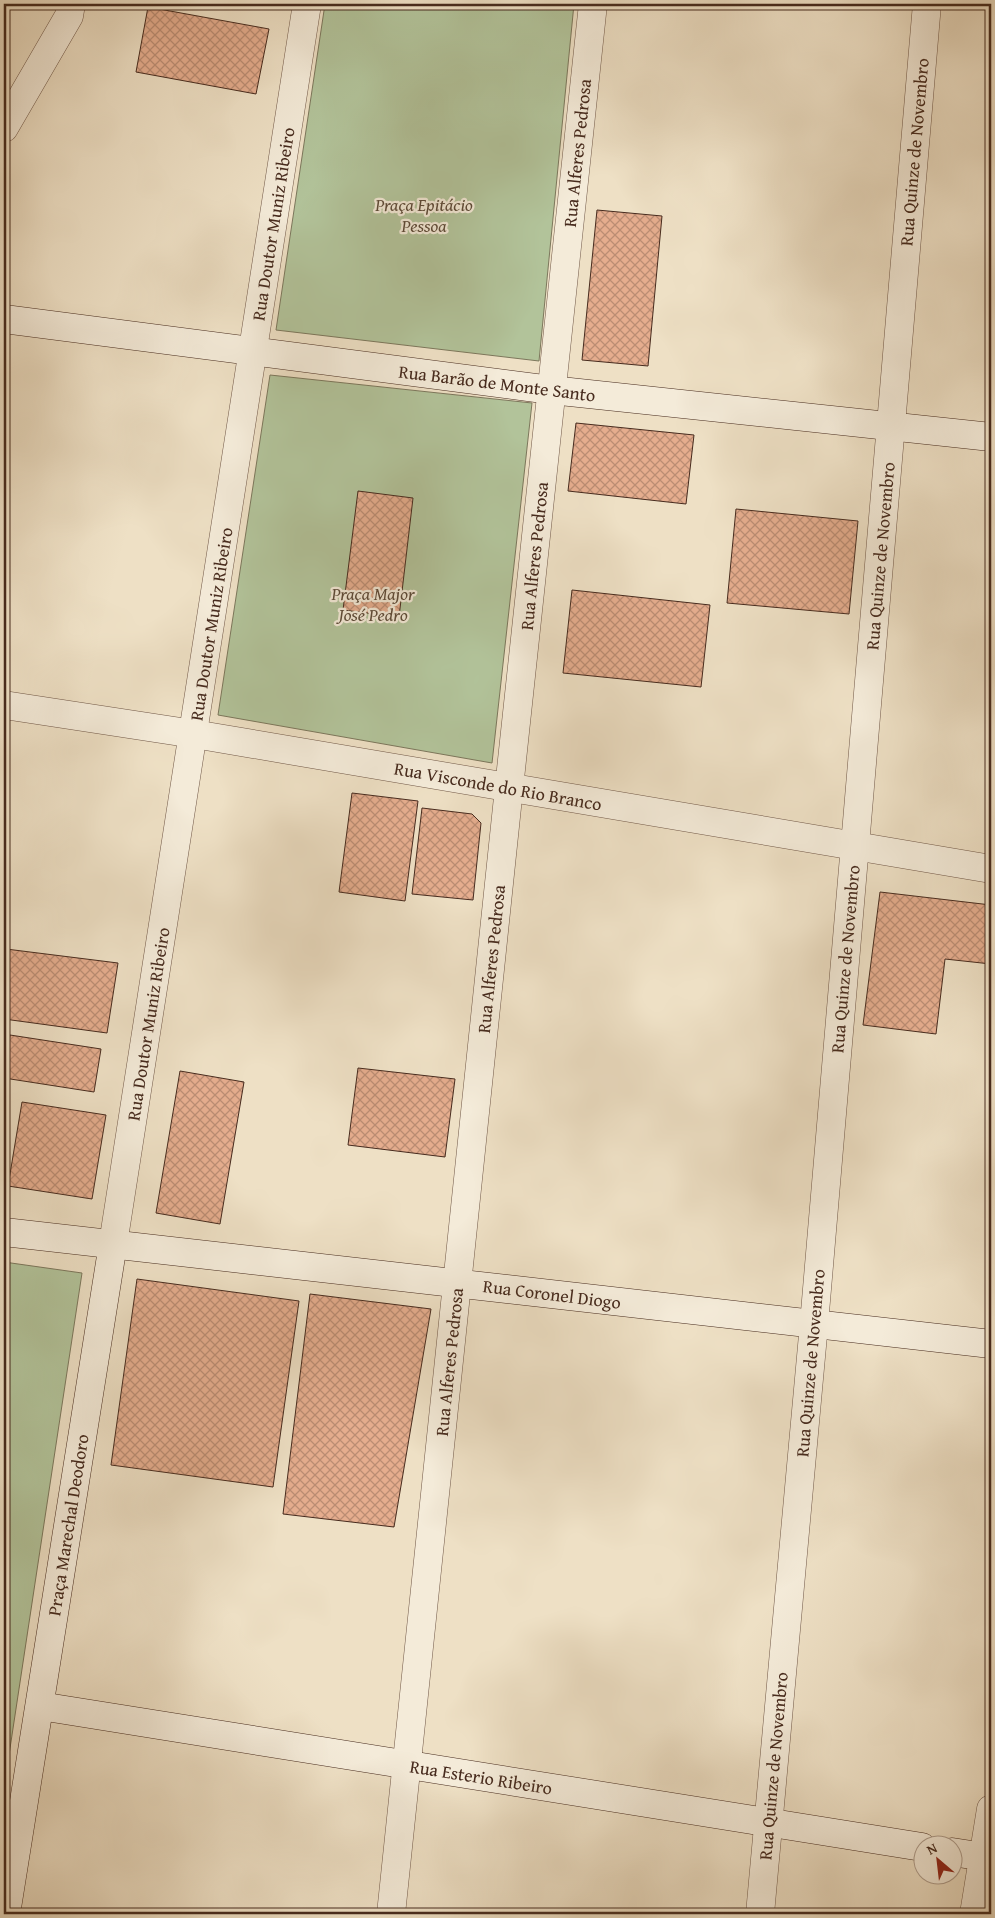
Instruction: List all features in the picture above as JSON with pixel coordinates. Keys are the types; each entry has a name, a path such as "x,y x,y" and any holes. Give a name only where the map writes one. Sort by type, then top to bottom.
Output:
{"street":[{"path":"4,128 69,16 70,4"},
{"name":"Rua Doutor Muniz Ribeiro","path":"113,1244 307,4"},
{"name":"Rua Alferes Pedrosa","path":"391,1914 508,788 594,4"},
{"name":"Rua Quinze de Novembro","path":"760,1914 814,1324 927,4"},
{"name":"Rua Barão de Monte Santo","path":"4,319 552,390 991,437"},
{"name":"Rua Visconde do Rio Branco","path":"4,705 194,734 991,869"},
{"path":"4,1232 113,1244"},
{"name":"Rua Coronel Diogo","path":"113,1244 991,1344"},
{"name":"Praça Marechal Deodoro","path":"6,1914 113,1244"},
{"name":"Rua Esterio Ribeiro","path":"40,1706 912,1845"},
{"path":"974,1914 987,1857 991,1809"},
{"path":"962,1853 987,1857"}],"green space":[{"name":"Praça Epitácio Pessoa","path":"325,4 574,4 539,361 276,330"},
{"name":"Praça Major José Pedro","path":"270,375 532,403 492,763 218,715"},
{"path":"4,1262 82,1273 4,1788"}],"building":[{"path":"148,7 269,29 256,94 136,72"},
{"path":"597,210 662,216 648,366 582,360"},
{"path":"576,423 694,435 686,504 568,491"},
{"path":"358,491 413,498 399,617 343,610"},
{"path":"736,509 858,521 849,614 727,603"},
{"path":"572,590 710,605 701,687 563,673"},
{"path":"352,793 418,801 405,901 339,892"},
{"path":"422,808 472,814 481,823 473,900 412,894"},
{"path":"880,892 991,905 991,964 945,959 936,1034 863,1025"},
{"path":"6,949 118,963 107,1033 4,1019"},
{"path":"10,1035 101,1049 94,1092 4,1078"},
{"path":"358,1068 455,1079 445,1157 348,1145"},
{"path":"180,1071 244,1082 220,1224 156,1213"},
{"path":"22,1102 106,1115 92,1199 8,1186"},
{"path":"137,1279 299,1301 273,1487 111,1465"},
{"path":"310,1294 431,1309 394,1527 283,1514"}]}
